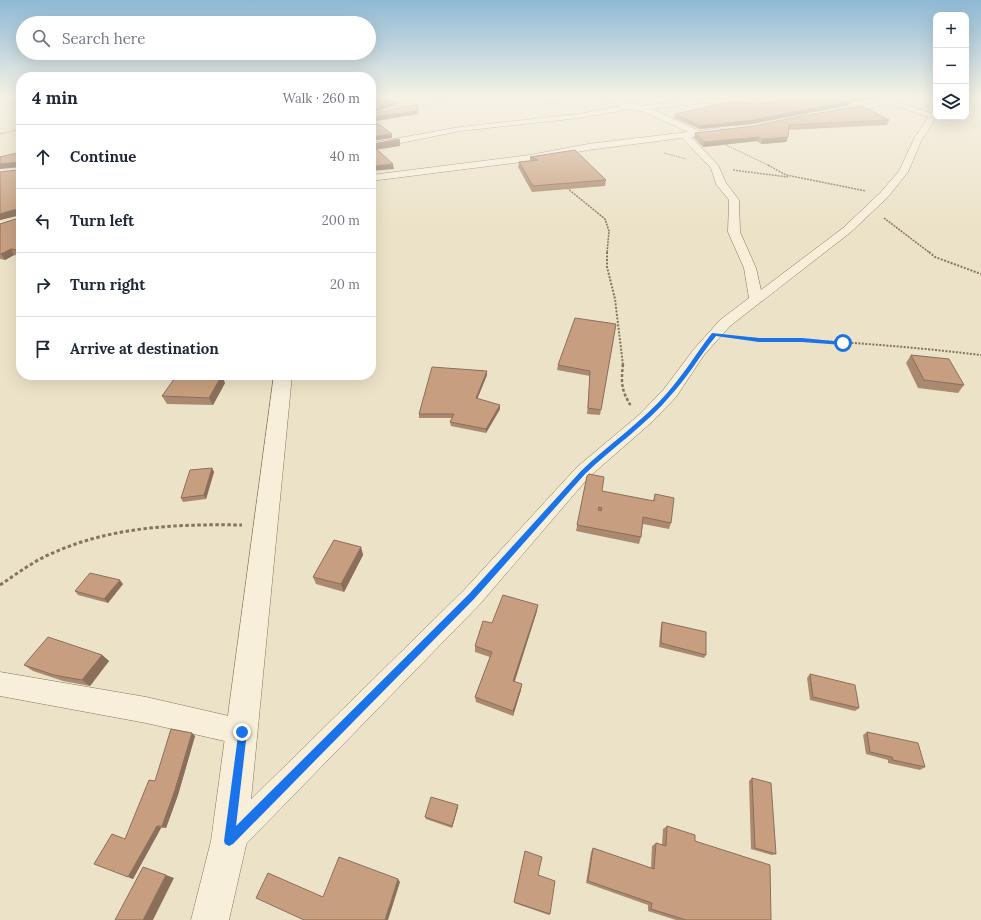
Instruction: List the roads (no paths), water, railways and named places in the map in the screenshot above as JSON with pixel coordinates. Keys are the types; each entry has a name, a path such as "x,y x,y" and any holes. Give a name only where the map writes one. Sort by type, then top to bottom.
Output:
{"street":[{"path":"376,145 403,140"},
{"path":"376,177 530,158 588,147 645,140"},
{"path":"689,140 715,166 721,184 734,200 734,232 750,268 756,299"},
{"path":"229,841 472,597 583,472 646,418 670,393 699,352 725,323 847,230 884,195 903,172 918,140"},
{"path":"210,920 229,841 282,380"},
{"path":"0,684 146,710 242,732"}]}
